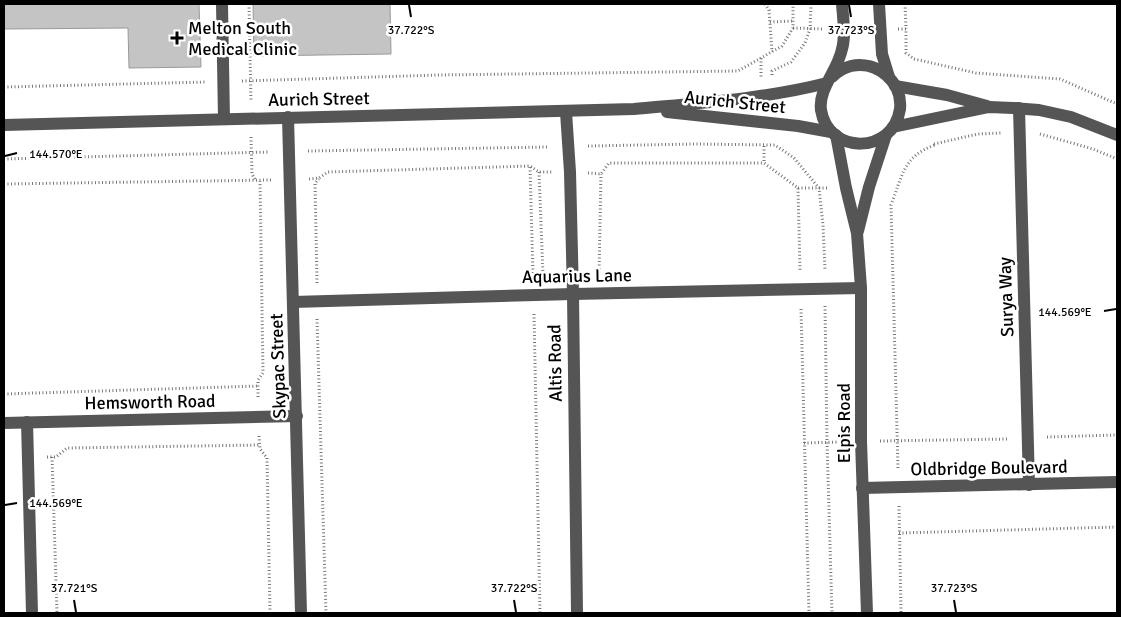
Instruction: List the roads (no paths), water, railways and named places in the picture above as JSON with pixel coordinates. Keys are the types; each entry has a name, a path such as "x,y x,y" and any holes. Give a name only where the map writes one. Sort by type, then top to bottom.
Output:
{"street":[{"path":"222,4 224,119"},
{"path":"842,4 844,28 842,49 822,97 821,108 823,118 834,133 845,141 856,144 877,141 890,131 898,117 900,106 900,96 882,54 879,4"},
{"path":"829,80 849,66 871,66 881,70 892,81 990,107 1039,110 1071,117 1117,135"},
{"name":"Aurich Street","path":"4,124 634,109 789,92 829,80"},
{"path":"890,131 990,107"},
{"name":"Surya Way","path":"1019,108 1029,485"},
{"name":"Aurich Street","path":"634,109 834,133"},
{"name":"Altis Road","path":"566,112 570,172 573,294 576,613"},
{"name":"Skypac Street","path":"288,117 302,613"},
{"name":"Elpis Road","path":"857,233 869,187 890,131"},
{"name":"Elpis Road","path":"834,133 857,233 861,288 861,441 867,613"},
{"name":"Aquarius Lane","path":"293,302 539,294 861,288"},
{"name":"Hemsworth Road","path":"4,423 297,416"},
{"path":"27,422 32,613"},
{"name":"Oldbridge Boulevard","path":"862,488 1117,482"}],"place":[{"name":"Melton South Medical Clinic","path":"177,38"}]}
